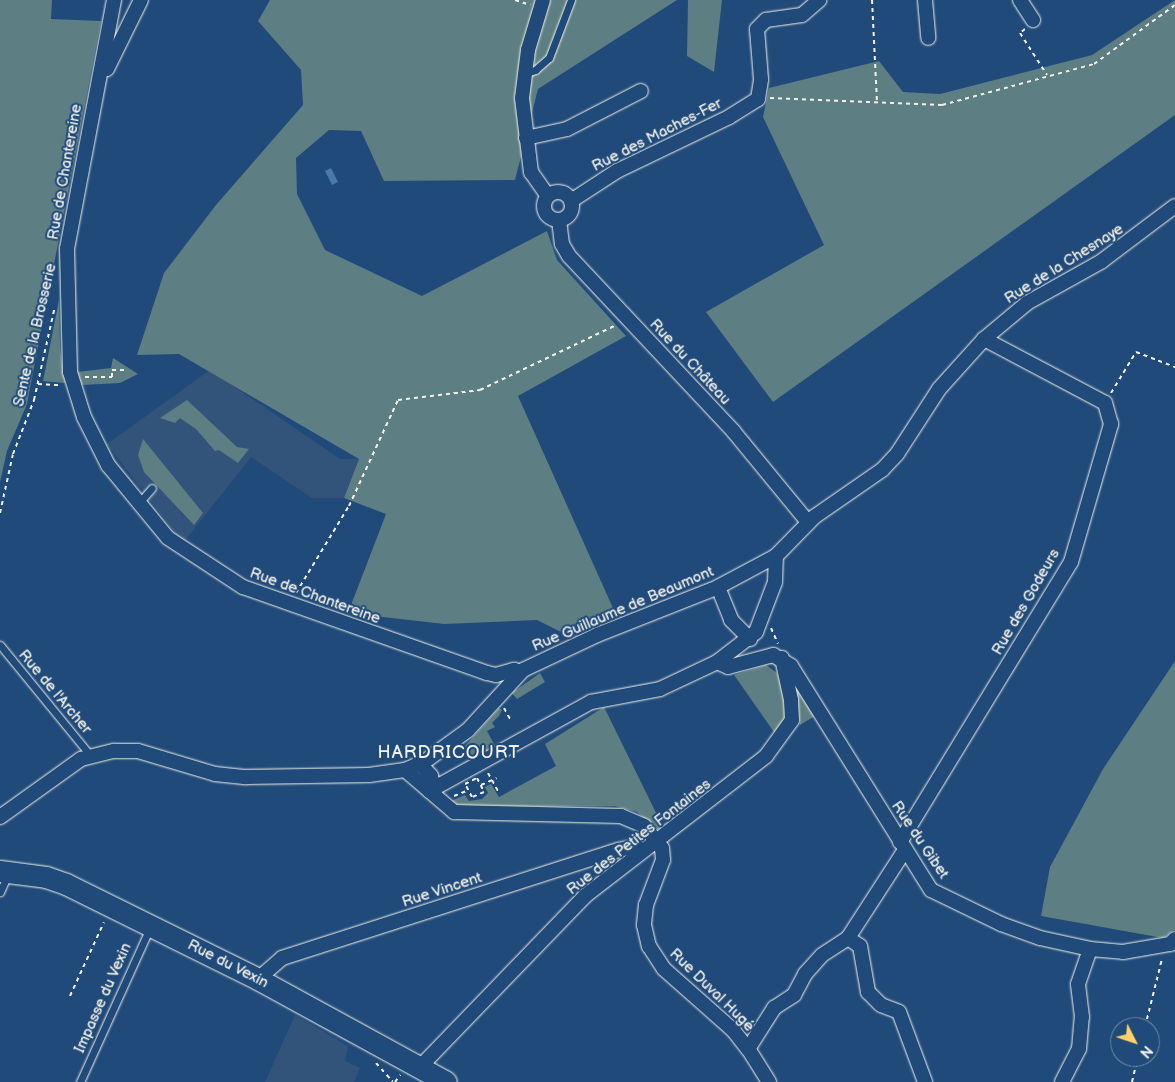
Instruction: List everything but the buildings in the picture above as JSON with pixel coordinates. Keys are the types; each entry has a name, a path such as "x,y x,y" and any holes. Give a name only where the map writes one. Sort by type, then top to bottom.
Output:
{"main road":[{"name":"Rue du Vexin","path":"5,871 52,879 111,906 258,979 426,1076"}],"street":[{"name":"Rue de Chantereine","path":"114,0 67,249 67,351 72,382 96,445 138,505 168,538 190,555 243,587 288,606 487,673 500,674 514,670 520,672"},
{"path":"96,93 141,0"},
{"name":"Rue du Château","path":"543,0 523,74 526,138 531,172 548,196 544,204 546,212 558,220 565,250 734,432 808,522"},
{"path":"758,99 762,79 757,29 766,20 802,15 819,0"},
{"path":"926,0 928,38"},
{"path":"1020,0 1033,20"},
{"path":"526,138 567,129 640,91"},
{"name":"Rue des Maches-Fer","path":"572,200 617,171 729,117 758,99"},
{"path":"548,196 560,192 572,200 570,214 558,220"},
{"name":"Rue de la Chesnaye","path":"808,522 882,470 897,454 939,389 984,339 1027,303 1102,261 1175,206"},
{"path":"984,339 1105,403"},
{"name":"Rue des Godeurs","path":"848,938 1071,562 1112,424 1105,403"},
{"name":"Rue Guillaume de Beaumont","path":"0,817 67,768 90,755 128,750 215,774 246,777 343,776 405,770 420,764 468,730 515,682 520,672 597,635 718,587 776,556 808,522"},
{"path":"433,791 482,761 591,702 660,689 717,662 750,640 759,626 775,582 776,556"},
{"path":"718,587 731,620 750,640"},
{"path":"717,662 725,667 773,655 782,658"},
{"name":"Rue du Gibet","path":"782,658 794,670 931,890 1001,924 1040,938 1090,950 1123,952 1170,943"},
{"name":"Rue des Petites Fontaines","path":"426,1076 585,896 648,846 756,766 788,730 792,720 792,705 782,658"},
{"path":"420,764 431,776 433,791"},
{"path":"405,770 433,791 446,809 461,814 621,816 635,820 648,846"},
{"name":"Rue Vincent","path":"258,979 282,958 619,850 636,846 648,846"},
{"name":"Rue Duval Hugé","path":"648,846 663,860 646,905 644,925 649,946 664,970 733,1030 769,1082"},
{"path":"748,1050 769,1014 794,995 806,974 822,955 848,938 860,946 868,992 881,1005 899,1012 925,1082"},
{"path":"1062,1082 1079,1049 1082,1017 1078,984 1090,950"}],"lane":[{"path":"523,74 535,70 548,58 571,0"},
{"path":"138,505 152,488"},
{"name":"Rue de l'Archer","path":"0,645 90,755"},
{"path":"0,892 5,871"},
{"name":"Impasse du Vexin","path":"80,1082 151,926"}],"path":[{"path":"872,0 877,102"},
{"path":"758,99 942,105 1094,64 1175,5"},
{"path":"1033,20 1020,33 1048,76"},
{"name":"Sente de la Brosserie","path":"0,513 13,454 38,384 57,297"},
{"path":"288,606 349,506 398,400 480,390 628,320"},
{"path":"1105,403 1136,352 1175,367"},
{"path":"38,384 112,377 112,370 128,370"},
{"path":"769,624 778,640"},
{"path":"482,761 499,793"},
{"path":"477,778 481,786 484,792 472,798 465,784 477,778"},
{"path":"481,786 497,778"},
{"path":"70,996 111,906"},
{"path":"1149,1017 1170,943"},
{"path":"1132,1082 1136,1067"},
{"path":"395,1082 426,1076"}],"shaded area":[{"path":"331,168 338,182 332,185 325,171"},
{"path":"210,370 340,459 359,459 344,498 312,498 251,457 183,543 107,444"},
{"path":"295,1015 348,1046 345,1061 360,1068 354,1082 265,1082"}],"green space":[{"path":"0,0 52,0 51,19 101,21 27,404 7,451 0,482"},
{"path":"270,0 677,0 538,89 515,180 384,181 361,131 329,130 296,158 297,194 325,250 422,296 547,231 557,260 626,336 518,396 617,617 569,636 537,620 444,624 348,613 386,514 344,498 359,459 179,354 137,355 164,273 216,205 303,105 301,70 258,21"},
{"path":"688,0 722,0 714,72 687,56"},
{"path":"1175,0 1175,115 773,402 706,312 824,245 763,117 769,88 879,61 903,92 940,94 1092,55"},
{"path":"59,300 60,349 65,383 43,381"},
{"path":"113,358 138,374 120,383 81,385 77,372 111,368"},
{"path":"187,400 237,447 249,449 238,463 219,450 215,451 196,429 180,418 175,423 160,418"},
{"path":"143,439 203,513 194,525 144,472 138,455"},
{"path":"1175,661 1175,929 1163,938 1041,916 1050,867 1103,769"},
{"path":"766,665 777,673 783,691 787,717 776,735 734,675"},
{"path":"540,673 545,682 517,699 512,693"},
{"path":"792,679 815,716 800,725 798,707"},
{"path":"604,707 664,829 657,829 637,812 615,806 462,807 451,801 465,795 469,801 482,799 488,793 485,787 491,784 499,797 556,766 545,744"},
{"path":"499,708 502,710 492,723 495,727 487,731 495,746 475,758 467,755 465,746"}],"district":[{"name":"HARDRICOURT","path":"449,753"}]}
